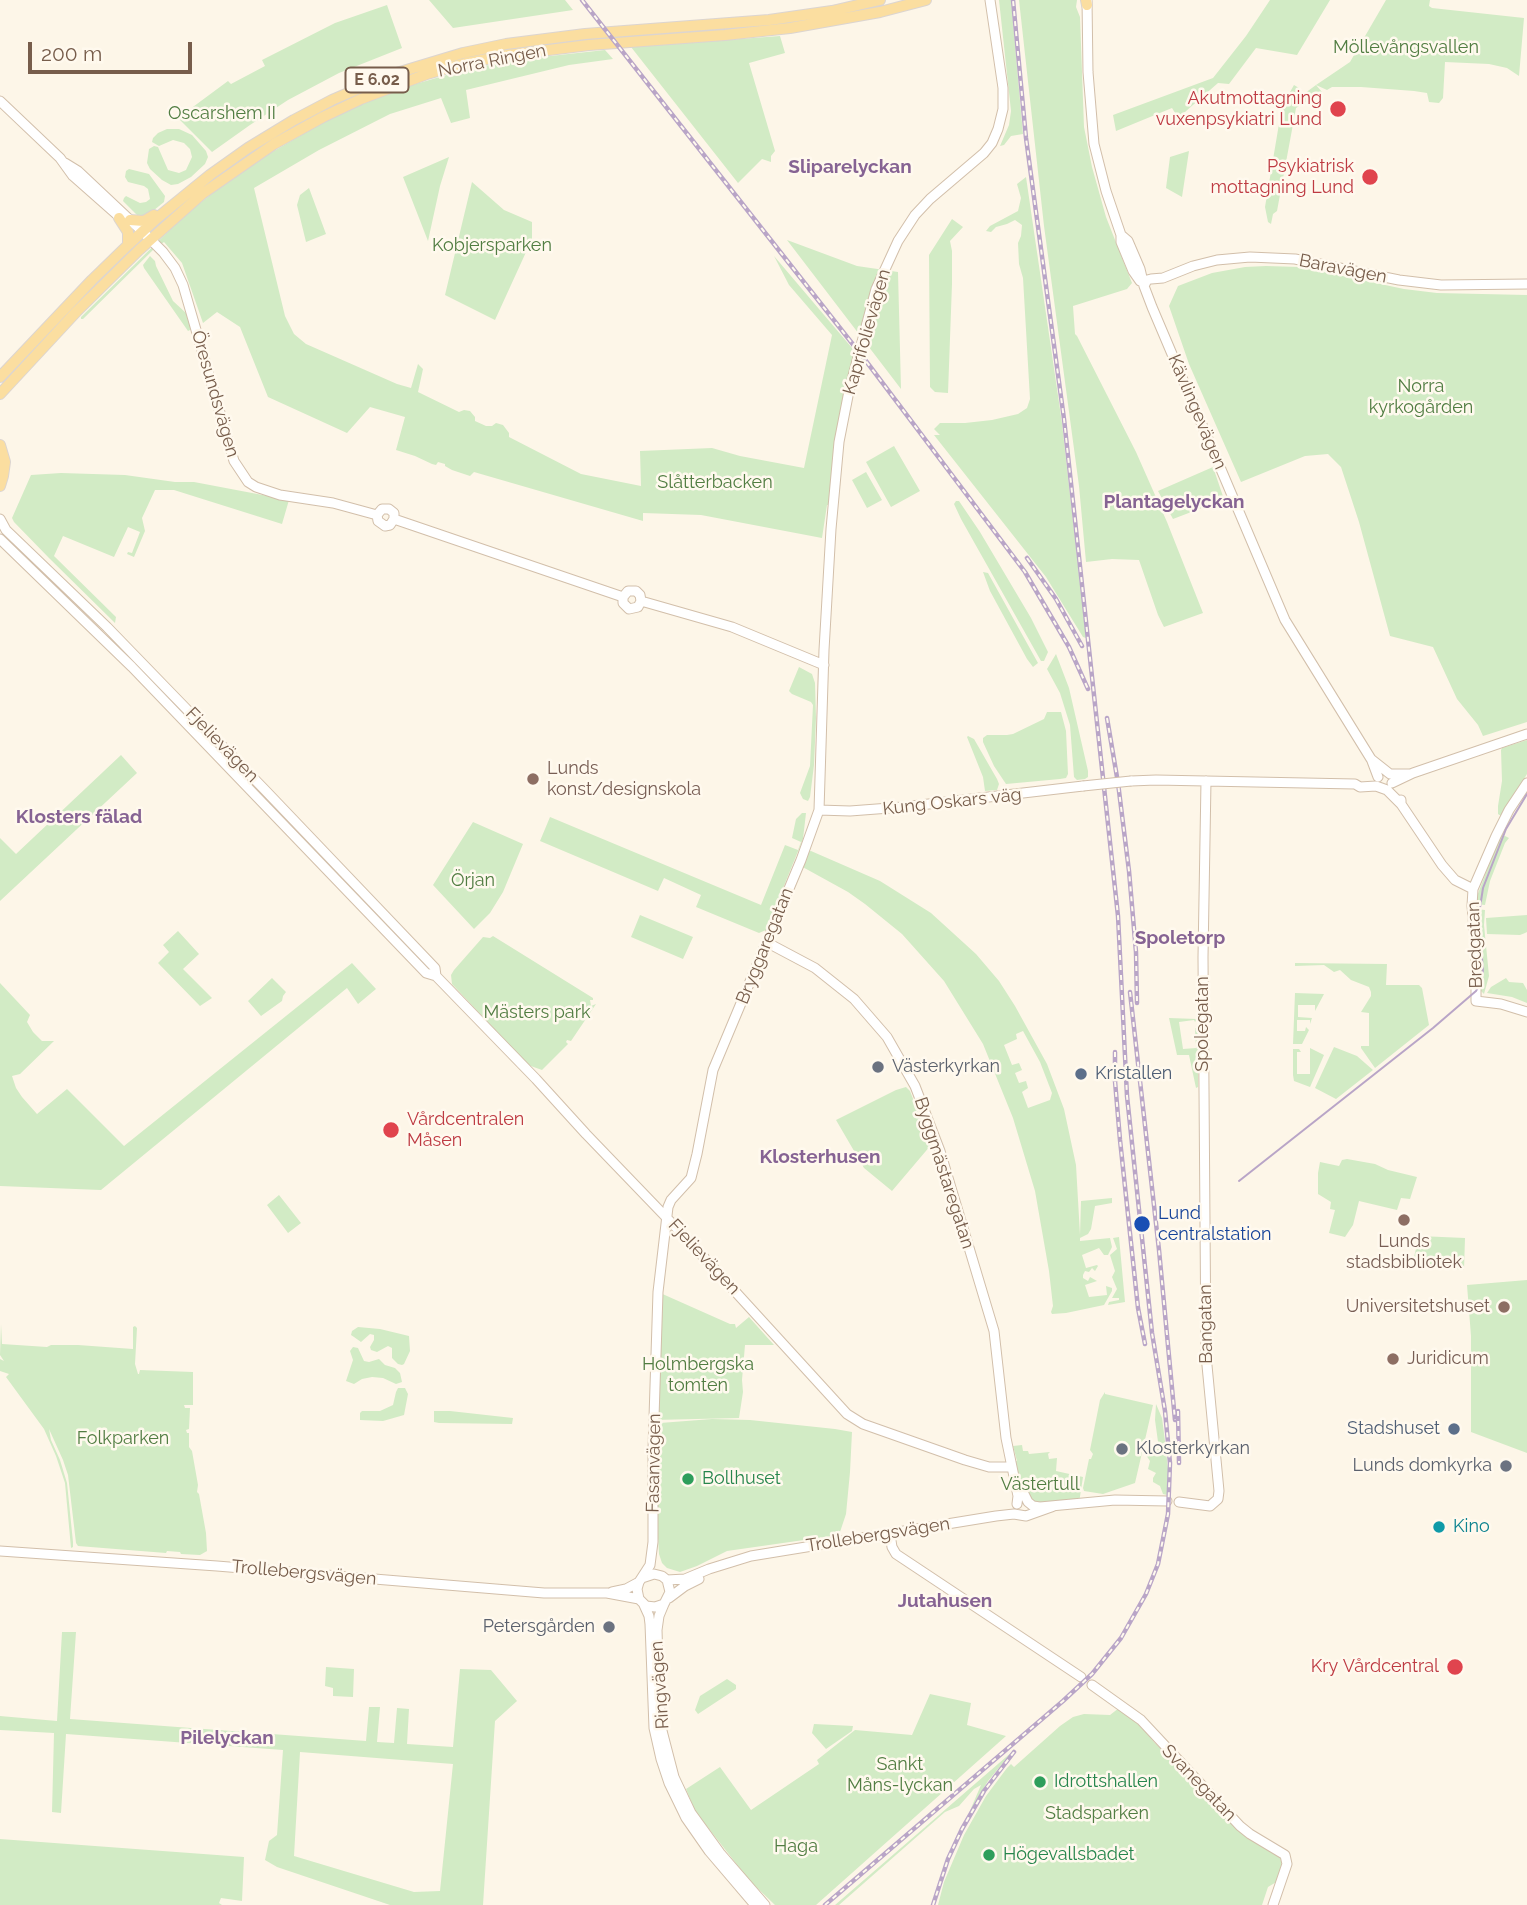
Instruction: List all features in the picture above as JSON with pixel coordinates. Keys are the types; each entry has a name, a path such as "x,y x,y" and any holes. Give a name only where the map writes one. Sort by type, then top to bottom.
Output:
{"main road":[{"name":"Norra Ringen","path":"789,23 880,0"},
{"name":"Norra Ringen","path":"0,377 128,245 144,238 274,144 361,99 466,63 551,48 880,12 926,0"},
{"name":"Norra Ringen","path":"0,394 178,201 227,162 284,125 345,94 390,75 463,52 545,38 770,25"},
{"path":"131,220 147,220 169,203 178,201"},
{"path":"119,218 128,232 128,245"},
{"path":"0,444 5,469 0,486"}],"street":[{"name":"Kaprifolievägen","path":"824,665 835,477 853,374 876,289 898,241 915,215 984,153 996,134 1003,108 1003,88 990,0"},
{"name":"Kävlingevägen","path":"1087,2 1088,72 1094,144 1106,191 1121,235 1128,241 1140,269 1143,286 1276,600 1285,620 1371,759 1401,799 1401,804 1442,865 1455,880 1473,889"},
{"path":"0,101 65,163 74,176 144,238"},
{"path":"65,163 78,171 131,220 144,238"},
{"name":"Öresundsvägen","path":"144,238 167,258 183,285 234,461 248,482 280,495 333,503 377,514 382,509 387,509 394,513 394,519 622,597 623,603 629,609 638,607 641,601 732,627 824,665"},
{"name":"Baravägen","path":"1143,286 1158,284 1163,278 1192,266 1217,260 1276,257 1441,285 1527,284"},
{"name":"Fjelievägen","path":"0,519 6,530 107,627 277,802 435,968 436,976"},
{"name":"Fjelievägen","path":"0,539 124,659 426,973 436,976 685,1236 847,1414 857,1422 985,1466 1012,1467"},
{"name":"Bryggaregatan","path":"666,1216 668,1204 691,1178 713,1070 809,841 819,810 824,665"},
{"path":"1206,781 1356,784 1385,780 1527,734"},
{"name":"Kung Oskars väg","path":"819,810 893,808 1131,781 1206,781"},
{"name":"Spolegatan","path":"1205,1141 1203,905 1206,781"},
{"path":"1473,889 1502,823 1527,783"},
{"name":"Bredgatan","path":"1473,889 1476,1001 1502,1004 1527,1012"},
{"name":"Byggmästaregatan","path":"766,942 815,968 855,999 887,1037 915,1086 940,1151 994,1331 1006,1438 1012,1467 1018,1496 1016,1511 1027,1509 1012,1467"},
{"name":"Bangatan","path":"1179,1502 1202,1506 1214,1504 1219,1491 1206,1355 1205,1141"},
{"name":"Fasanvägen","path":"640,1580 650,1565 653,1542 656,1334 666,1216"},
{"path":"663,1246 670,1234 685,1236"},
{"name":"Trollebergsvägen","path":"665,1578 685,1579 751,1556 1014,1514 1027,1509 1115,1500 1167,1500"},
{"name":"Trollebergsvägen","path":"996,1516 1017,1505"},
{"path":"890,1534 896,1554 1081,1677"},
{"name":"Fasanvägen","path":"653,1542 656,1559 665,1578"},
{"name":"Trollebergsvägen","path":"0,1551 544,1593 607,1593 626,1588 640,1580"},
{"name":"Trollebergsvägen","path":"666,1602 685,1586 720,1566"},
{"path":"653,1573 665,1578 671,1590 666,1602 654,1607 641,1602 637,1588 640,1580 653,1573"},
{"name":"Trollebergsvägen","path":"607,1593 641,1602"},
{"name":"Ringvägen","path":"641,1602 649,1616 650,1625 654,1728 669,1783 686,1818 712,1856 755,1905"},
{"name":"Ringvägen","path":"666,1602 659,1616 657,1630 659,1695 661,1727 674,1777 691,1813 720,1853 765,1905"},
{"name":"Svanegatan","path":"1092,1685 1141,1720 1250,1835 1285,1855 1287,1864 1273,1905"}],"green space":[{"path":"429,0 565,0 573,10 453,28"},
{"path":"999,0 1011,0 1023,134 1011,136 1000,146 1009,125 1011,111"},
{"path":"1019,0 1077,0 1084,127 1106,217 1132,283 1127,289 1073,306 1075,334 1136,452 1203,613 1164,627 1139,560 1086,562"},
{"path":"1270,0 1330,0 1297,55 1256,48 1229,84 1218,83 1185,112 1177,116 1172,108 1116,131 1113,115 1213,78"},
{"name":"Möllevångsvallen","path":"1386,0 1430,0 1429,6 1432,8 1524,18 1519,76 1507,68 1489,64 1445,62 1443,98 1439,103 1429,102 1427,93 1414,91 1361,87 1332,87 1327,90 1316,85 1350,62"},
{"name":"Oscarshem II","path":"387,5 402,48 339,73 288,100 212,152 178,118 228,81 231,84 265,66 262,60 335,23"},
{"path":"780,36 785,53 749,63 775,151 771,162 762,159 738,183 631,47"},
{"name":"Slåtterbacken","path":"605,50 613,59 569,65 466,90 470,118 451,123 441,98 390,114 319,150 254,188 285,316 294,334 306,344 397,384 411,388 418,364 423,369 418,392 459,412 470,411 475,421 486,426 496,423 503,425 509,437 581,474 641,486 640,451 712,448 804,468 832,335 789,285 774,256 858,355 833,506 827,505 822,538 701,515 643,513 643,521 474,472 470,476 452,470 445,464 432,464 396,450 405,417 370,407 347,433 268,397 240,327 217,312 203,323 182,263 164,242 81,319 187,213 248,166 329,119 412,85 464,70 514,60"},
{"path":"1294,85 1299,88 1297,99 1316,85 1322,92 1296,108 1277,211 1273,214 1271,224 1268,222 1265,207 1282,106"},
{"path":"167,129 179,129 192,135 208,157 205,164 191,177 171,185 150,169 147,163 149,149 158,147 168,170 179,173 186,170 192,157 190,149 184,143 173,140 159,146 152,142 158,133"},
{"path":"1189,151 1182,197 1166,188 1170,157"},
{"path":"449,157 440,186 428,241 403,177"},
{"path":"129,169 149,174 165,196 164,202 148,215 138,216 123,201 126,196 140,203 150,199 148,189 128,182 125,177"},
{"path":"1026,177 1062,423 1086,638 1046,577 934,435 940,435 934,429 940,423 992,420 1018,414 1027,408 1030,399 1023,278 1018,243 1022,225 1015,220 996,227 991,232 986,231 990,226 1018,211 1021,198 1017,184"},
{"name":"Kobjersparken","path":"472,182 504,210 532,222 532,239 495,320 445,295"},
{"path":"309,188 326,234 306,242 297,205 300,195"},
{"path":"952,219 963,227 950,241 952,284 948,393 935,392 930,387 929,255"},
{"path":"787,240 857,266 898,272 901,389"},
{"path":"150,256 155,261 173,301 186,313 192,329 188,331 144,268 143,265"},
{"name":"Norra kyrkogården","path":"1266,266 1300,267 1404,289 1437,293 1527,295 1527,722 1483,736 1478,725 1457,699 1433,647 1390,636 1341,467 1328,454 1305,456 1241,482 1189,364 1169,306 1178,286 1212,273"},
{"path":"894,446 920,491 891,507 866,462"},
{"path":"1213,467 1227,508 1220,501 1173,519 1158,491"},
{"path":"866,472 882,500 867,508 852,480"},
{"path":"31,475 125,475 194,482 289,500 282,524 174,490 155,490 142,518 145,531 134,557 127,554 132,553 140,532 128,527 114,557 63,536 54,556 116,617 115,623 12,518"},
{"path":"959,501 980,532 1031,618 1048,652 1044,661 1041,661 961,519 954,504"},
{"path":"983,572 988,573 1038,663 1033,667 990,591"},
{"path":"1056,654 1069,688 1088,771 1088,777 1085,779 1077,780 1074,777 1070,725 1060,693 1047,669"},
{"path":"799,667 812,674 815,683 814,765 808,801 803,799 800,793 810,766 813,705 789,691"},
{"path":"1047,712 1061,712 1066,731 1066,778 1006,784 994,766 983,738 987,735 1013,734 1044,719"},
{"path":"968,736 974,739 997,779 997,790 985,791 983,777"},
{"path":"1527,740 1527,774 1501,816 1498,814 1498,806 1502,781 1501,750"},
{"path":"121,755 137,773 0,901 0,838 16,854"},
{"path":"806,813 803,839 766,930 759,933 696,907 701,895 664,878 658,891 540,841 550,817 761,905 785,845 798,850 801,842 792,838 796,819"},
{"name":"Örjan","path":"473,822 523,844 503,892 490,913 474,929 433,885"},
{"path":"1501,834 1509,838 1490,881 1485,905 1476,904 1477,896"},
{"path":"811,851 880,881 931,913 976,954 999,981 1047,1064 1064,1109 1076,1165 1080,1235 1081,1201 1112,1198 1112,1203 1095,1206 1091,1229 1080,1238 1080,1241 1110,1238 1112,1247 1108,1255 1104,1255 1099,1248 1082,1255 1086,1268 1098,1266 1095,1271 1092,1268 1083,1275 1088,1281 1090,1277 1097,1281 1085,1285 1089,1297 1107,1295 1106,1286 1112,1288 1104,1305 1052,1314 1049,1271 1035,1191 1013,1118 983,1044 944,981 902,934 848,892 799,865 804,852","holes":["1023,1031 1040,1062 1052,1093 1050,1100 1028,1108 1022,1092 1028,1088 1026,1081 1019,1083 1015,1073 1022,1070 1019,1063 1012,1065 1004,1045 1017,1039 1016,1034"]},
{"path":"1476,909 1485,910 1489,976 1484,994 1480,990"},
{"path":"640,915 693,937 683,959 631,937"},
{"path":"1527,915 1525,933 1487,934 1486,918"},
{"path":"178,931 199,954 183,969 212,998 200,1006 158,963 169,952 163,945"},
{"name":"Mästers park","path":"493,936 593,998 590,1000 591,1006 596,1004 571,1041 567,1040 568,1044 542,1070 528,1065 452,984 451,975 454,970 483,937"},
{"path":"352,963 376,989 358,1004 347,988 101,1190 0,1186 0,983 30,1015 27,1022 33,1032 42,1041 54,1041 20,1074 12,1076 22,1097 37,1114 67,1089 124,1146"},
{"path":"1295,963 1387,964 1386,985 1419,985 1422,988 1429,1025 1375,1068 1361,1048 1369,1046 1369,1013 1361,1012 1371,996 1369,987 1351,980 1340,970 1334,972 1324,965 1295,966"},
{"path":"272,978 286,992 282,1001 261,1016 248,1001"},
{"path":"1506,978 1509,982 1523,983 1527,990 1527,1003 1512,997 1487,993 1491,987"},
{"path":"1295,993 1324,994 1315,1011 1315,1005 1298,1005 1298,1017 1312,1018 1310,1024 1310,1020 1297,1020 1297,1031 1305,1031 1306,1027 1309,1030 1302,1044 1293,1044"},
{"path":"1169,1018 1197,1019 1195,1022 1179,1022 1183,1049 1196,1048 1195,1028 1198,1028 1196,1088 1189,1055 1177,1055"},
{"path":"1334,1047 1357,1056 1373,1070 1336,1099 1315,1088"},
{"path":"1310,1048 1324,1055 1310,1087 1294,1081 1293,1049 1299,1049 1301,1052 1297,1052 1297,1074 1310,1074"},
{"path":"906,1087 931,1145 892,1191 864,1168 836,1120"},
{"path":"1342,1160 1375,1164 1417,1177 1410,1199 1401,1198 1397,1210 1359,1201 1353,1225 1345,1237 1329,1233 1335,1210 1330,1209 1331,1202 1318,1194 1318,1173 1320,1162 1339,1166"},
{"path":"279,1195 301,1223 288,1233 267,1205"},
{"path":"1419,1236 1465,1238 1464,1270 1411,1260"},
{"path":"1119,1237 1125,1302 1108,1305 1109,1302 1119,1300 1112,1298 1117,1289 1112,1277 1115,1271 1110,1255 1117,1249 1113,1238"},
{"path":"1527,1280 1527,1453 1471,1432 1471,1336 1467,1285"},
{"name":"Holmbergska tomten","path":"658,1292 735,1324 736,1328 749,1317 774,1345 745,1345 739,1418 654,1420"},
{"name":"Folkparken","path":"1,1324 2,1344 133,1349 135,1326 135,1364 138,1374 140,1370 193,1372 193,1405 184,1405 185,1408 190,1408 189,1429 186,1430 189,1433 189,1447 198,1485 207,1551 200,1555 78,1546 68,1475 49,1429 67,1483 73,1542 71,1548 65,1483 56,1456 44,1429 6,1377 9,1374 0,1371 0,1359 4,1361 0,1355"},
{"path":"358,1327 409,1336 410,1351 404,1364 398,1364 392,1358 392,1348 388,1346 377,1352 371,1350 374,1335 370,1334 361,1342 351,1335"},
{"path":"353,1347 358,1348 364,1361 379,1359 385,1365 395,1368 400,1373 402,1382 396,1384 383,1378 372,1377 354,1384 346,1381 353,1360 350,1351"},
{"path":"398,1388 405,1388 408,1394 404,1415 383,1421 360,1420 362,1411 380,1411 393,1405"},
{"path":"1105,1392 1153,1405 1135,1483 1103,1494 1084,1491 1083,1488 1089,1459 1093,1454 1090,1450 1100,1400"},
{"path":"1156,1404 1162,1418 1165,1441 1167,1495 1153,1482 1156,1473 1148,1469 1150,1461 1146,1455 1150,1450 1159,1449"},
{"path":"434,1411 513,1418 512,1424 439,1423 434,1422"},
{"path":"712,1419 750,1420 852,1432 846,1514 839,1535 727,1551 680,1572 667,1568 659,1554 656,1504 660,1423"},
{"name":"Västertull","path":"1022,1445 1023,1451 1028,1451 1029,1454 1050,1452 1049,1459 1057,1458 1056,1471 1083,1477 1079,1503 1054,1506 1026,1501 1010,1462 1017,1461 1013,1446"},
{"path":"62,1632 76,1632 70,1719 366,1741 369,1707 380,1707 377,1742 394,1743 397,1708 409,1709 407,1744 453,1747 460,1669 491,1670 517,1701 495,1721 483,1905 390,1905 277,1867 265,1860 269,1841 277,1835 283,1750 66,1734 61,1813 52,1812 54,1733 0,1730 0,1716 57,1721","holes":["300,1752 453,1764 440,1891 414,1892 294,1856"]},
{"path":"326,1667 354,1669 353,1697 333,1696 333,1688 325,1686"},
{"path":"727,1679 736,1685 736,1689 698,1714 695,1710 700,1696"},
{"name":"Haga","path":"930,1694 971,1703 967,1725 1006,1736 816,1905 775,1905 749,1880 695,1811 686,1789 720,1767 751,1810 819,1764 817,1760 855,1730 912,1735"},
{"name":"Stadsparken","path":"1119,1708 1136,1720 1201,1789 1280,1856 1282,1867 1278,1881 1268,1887 1262,1905 938,1905 944,1882 964,1835 986,1796 1007,1768 1011,1764 1014,1767 1073,1717 1084,1714 1110,1715"},
{"path":"814,1724 853,1726 852,1731 826,1749 812,1733"},
{"path":"1013,1751 988,1781 969,1813 981,1785 959,1806 945,1812 839,1905 835,1905"},
{"path":"0,1839 244,1857 242,1901 221,1898 219,1903 222,1905 0,1905"}],"tram line":[{"path":"1239,1181 1476,991 1483,973 1479,914 1483,888 1506,829 1527,794"}],"railway":[{"path":"582,0 866,361 1025,572 1069,647 1088,689"},
{"path":"825,1905 1092,1674 1121,1638 1146,1594 1158,1564 1168,1514 1170,1463 1165,1411 1152,1333 1127,1096 1118,916 1064,419 1026,138 1013,0"},
{"path":"1027,558 1056,599 1082,646"},
{"path":"1107,718 1129,871 1137,1003"},
{"path":"1130,992 1175,1420"},
{"path":"1115,1052 1120,1140 1138,1308 1145,1344"},
{"path":"1178,1411 1179,1463"},
{"path":"933,1905 948,1859 962,1829 984,1791 1014,1752"}],"place":[{"name":"Akutmottagning vuxenpsykiatri Lund","path":"1338,109"},
{"name":"Psykiatrisk mottagning Lund","path":"1370,177"},
{"name":"Lunds konst/designskola","path":"533,779"},
{"name":"Västerkyrkan","path":"878,1067"},
{"name":"Kristallen","path":"1081,1074"},
{"name":"Vårdcentralen Måsen","path":"391,1130"},
{"name":"Lunds stadsbibliotek","path":"1404,1220"},
{"name":"Lund centralstation","path":"1142,1224"},
{"name":"Universitetshuset","path":"1504,1307"},
{"name":"Juridicum","path":"1393,1359"},
{"name":"Stadshuset","path":"1454,1429"},
{"name":"Klosterkyrkan","path":"1122,1449"},
{"name":"Lunds domkyrka","path":"1506,1466"},
{"name":"Bollhuset","path":"688,1479"},
{"name":"Kino","path":"1439,1527"},
{"name":"Petersgården","path":"609,1627"},
{"name":"Kry Vårdcentral","path":"1455,1667"},
{"name":"Idrottshallen","path":"1040,1782"},
{"name":"Högevallsbadet","path":"989,1855"}],"district":[{"name":"Sliparelyckan","path":"850,167"},
{"name":"Plantagelyckan","path":"1174,502"},
{"name":"Klosters fälad","path":"79,817"},
{"name":"Spoletorp","path":"1180,938"},
{"name":"Klosterhusen","path":"820,1157"},
{"name":"Jutahusen","path":"945,1601"},
{"name":"Pilelyckan","path":"227,1738"}],"park label":[{"name":"Sankt Måns-lyckan","path":"900,1775"}]}
